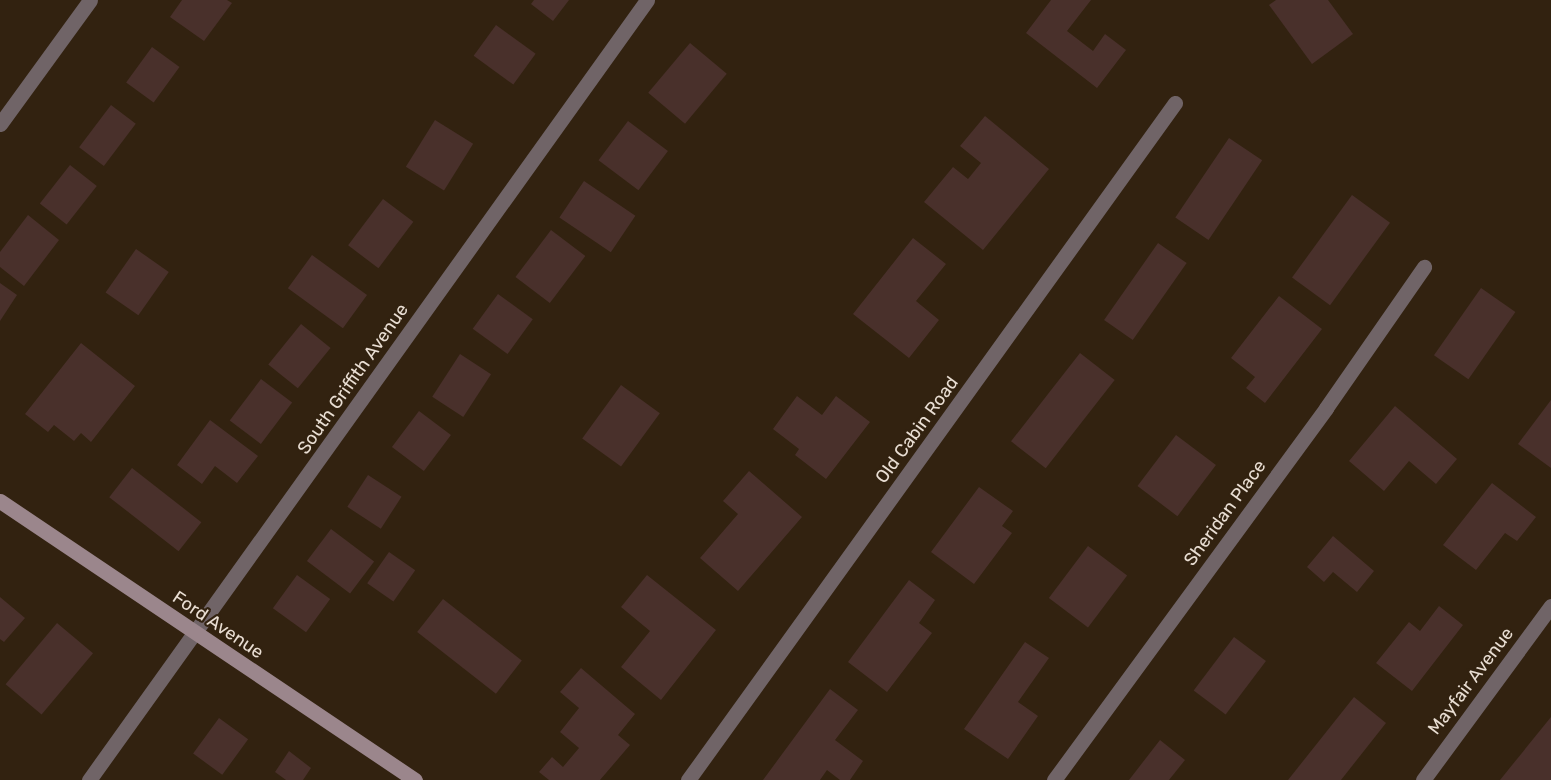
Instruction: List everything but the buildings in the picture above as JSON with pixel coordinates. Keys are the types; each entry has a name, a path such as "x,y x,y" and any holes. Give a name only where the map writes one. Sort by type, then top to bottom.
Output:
{"street":[{"path":"0,124 90,0"},
{"name":"South Griffith Avenue","path":"89,780 647,0"},
{"name":"Old Cabin Road","path":"688,780 1175,103"},
{"name":"Sheridan Place","path":"1054,780 1326,408 1424,267"},
{"name":"Ford Avenue","path":"0,501 415,780"},
{"name":"Mayfair Avenue","path":"1423,780 1551,606"}]}
